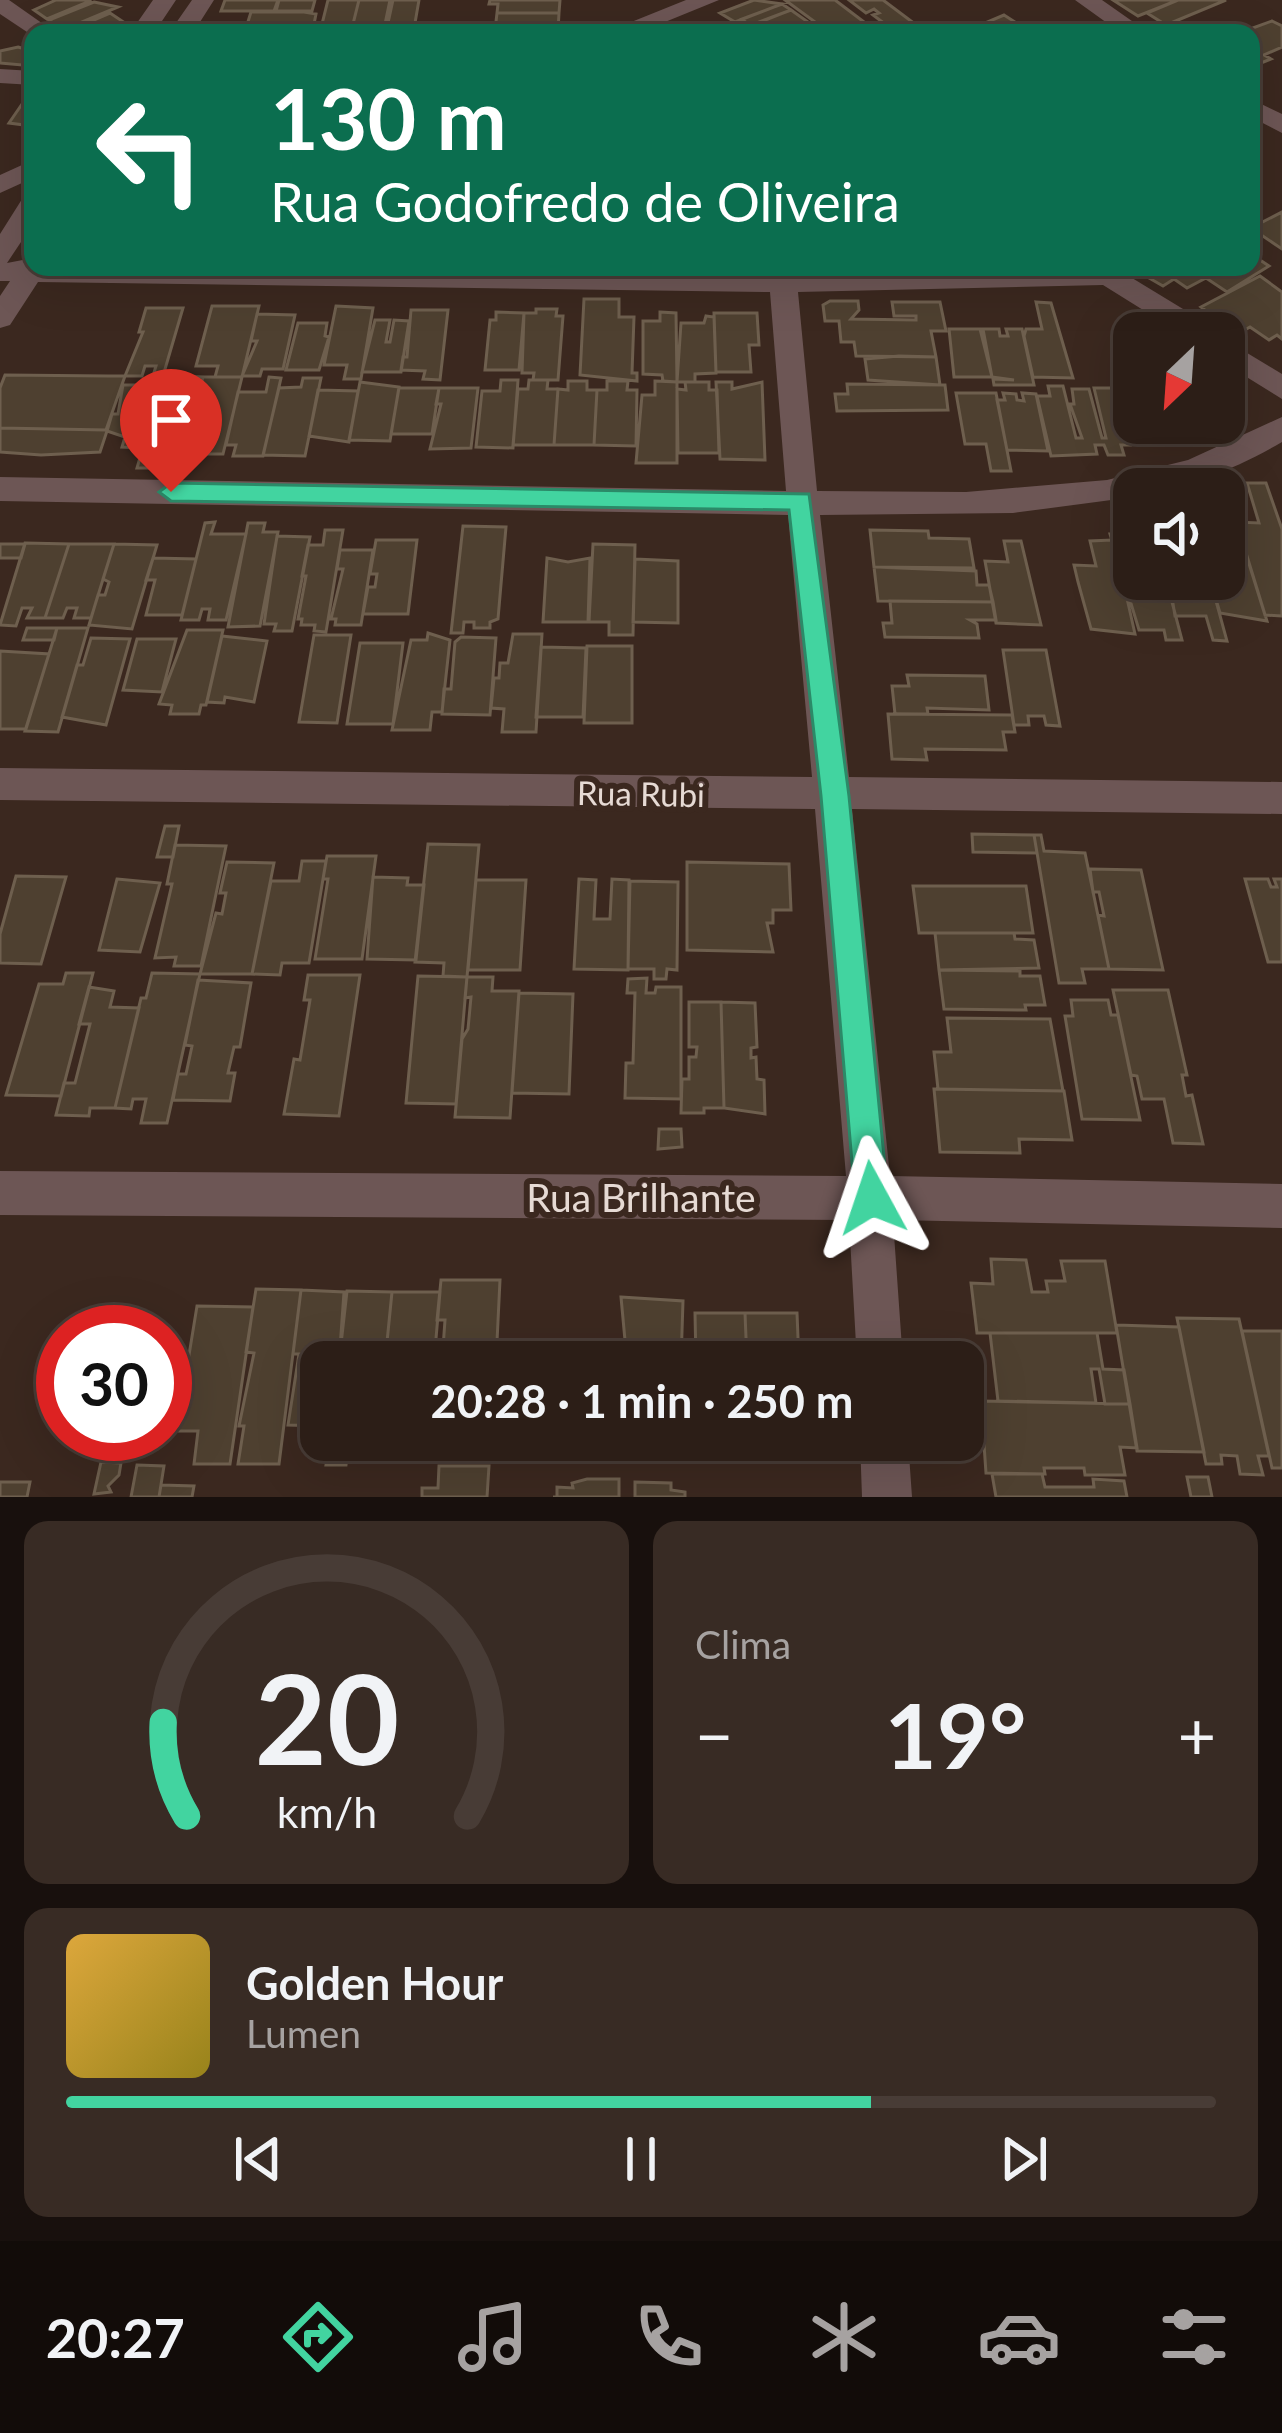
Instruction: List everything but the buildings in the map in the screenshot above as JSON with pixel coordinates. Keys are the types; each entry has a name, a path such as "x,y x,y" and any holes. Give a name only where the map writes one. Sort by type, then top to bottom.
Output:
{"street":[{"path":"633,24 668,6 708,0"},
{"path":"1085,0 1123,24"},
{"path":"0,4 30,24"},
{"path":"668,6 698,24"},
{"path":"0,256 24,217"},
{"path":"0,318 28,276"},
{"path":"408,276 783,283 969,276"},
{"path":"1110,276 1167,312"},
{"path":"783,283 800,501 835,796 872,1198 879,1341"},
{"path":"1245,363 1282,389"},
{"path":"0,489 920,505 1049,501 1163,479 1282,428"},
{"name":"Rua Rubi","path":"0,784 1282,798"},
{"name":"Rua Brilhante","path":"0,1193 872,1198 1282,1206"},
{"path":"885,1461 886,1497"}],"route":[{"path":"171,492 800,501 835,796 872,1198"}]}
